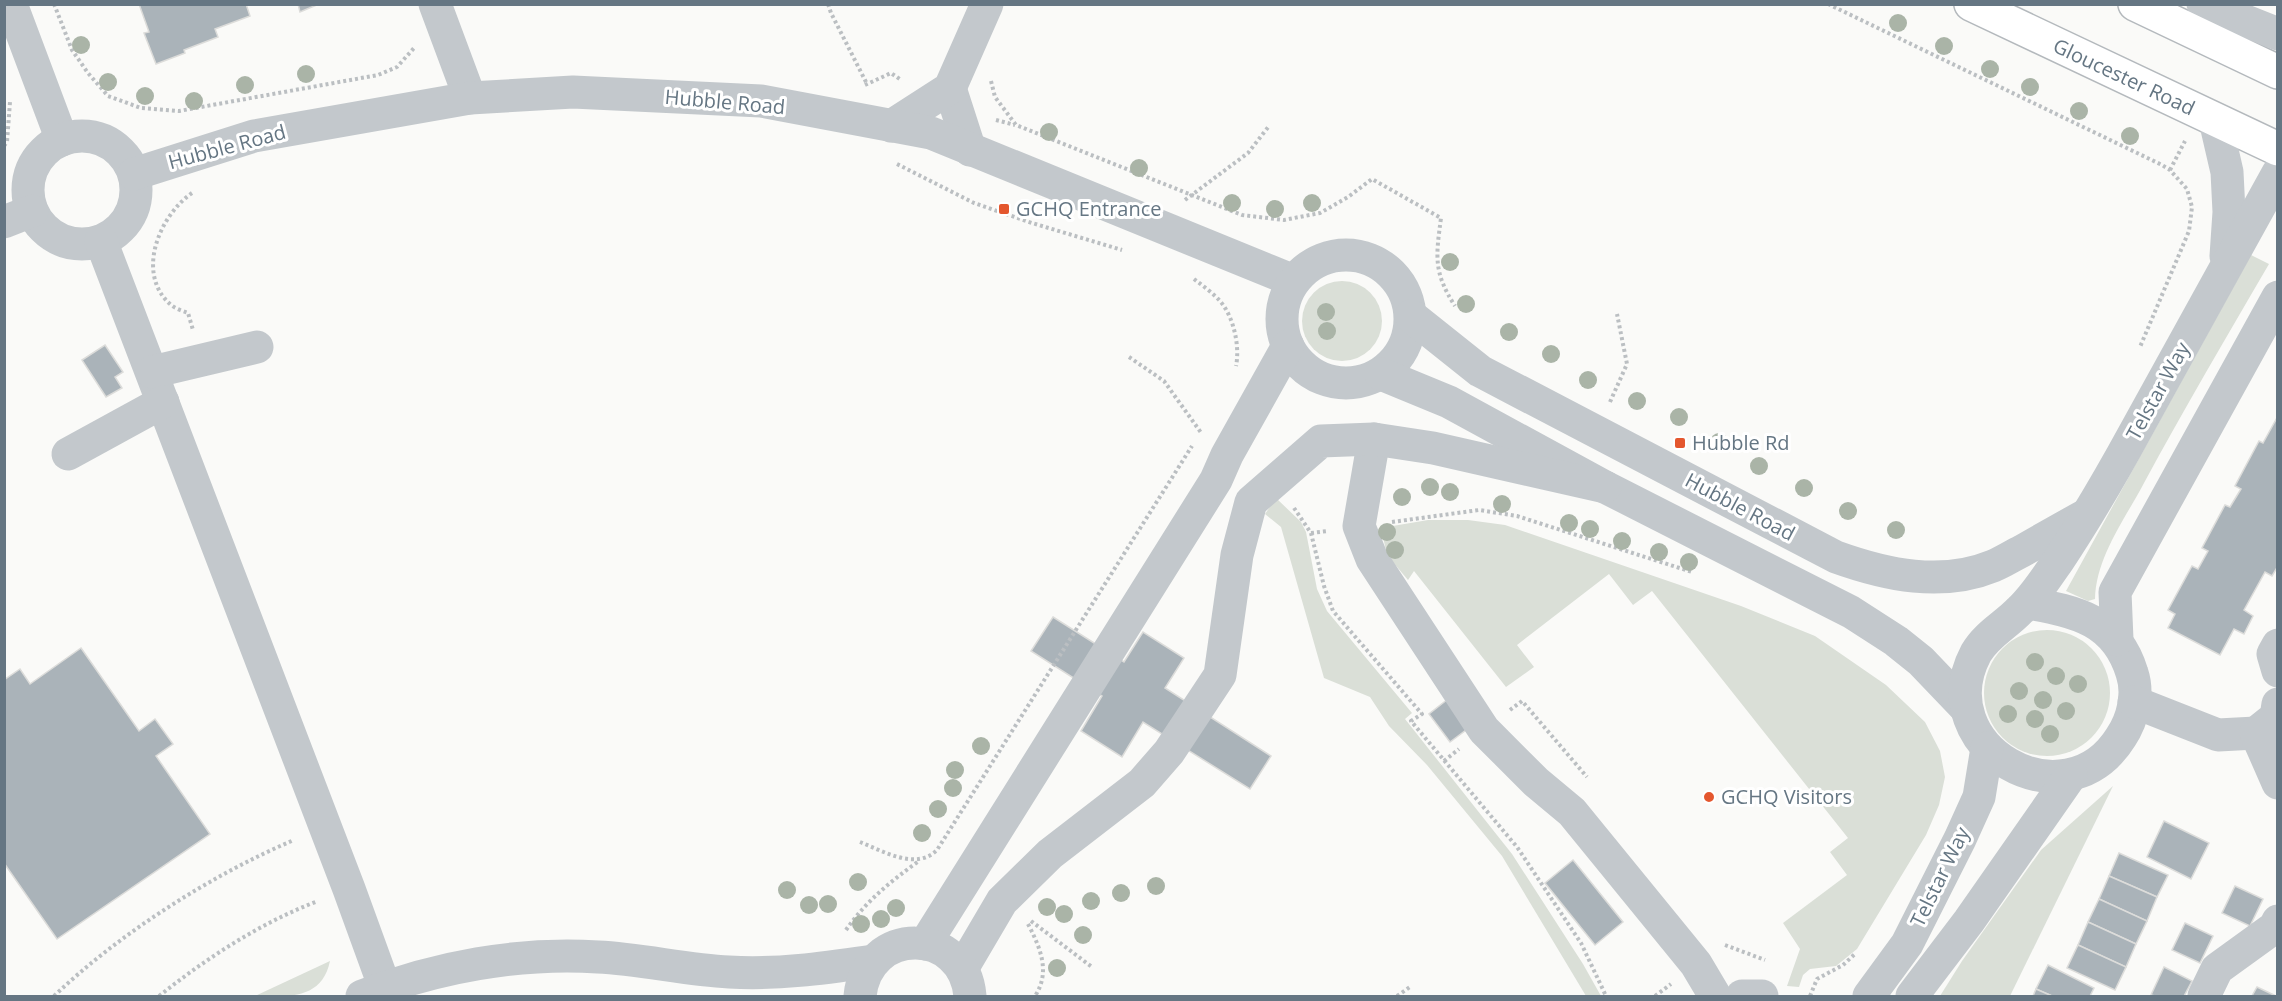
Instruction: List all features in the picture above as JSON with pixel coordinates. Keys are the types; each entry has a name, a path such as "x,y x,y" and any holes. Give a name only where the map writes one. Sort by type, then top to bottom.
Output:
{"highway":[{"name":"Gloucester Road","path":"1971,4 2277,149"},
{"path":"2135,4 2277,72"}],"street":[{"path":"11,4 62,140"},
{"path":"435,4 470,98"},
{"path":"891,126 950,88 987,4"},
{"path":"2203,4 2277,34"},
{"path":"950,88 970,150"},
{"name":"Hubble Road","path":"134,174 254,136 470,98 573,92 761,101 931,133 1294,281"},
{"path":"2215,120 2228,180 2226,267"},
{"path":"80,135 98,138 114,146 127,158 134,174 137,190 134,207 116,233 101,241 85,244 68,243 53,236 41,225 18,217 28,194 30,177 36,161 47,148 62,140 80,135"},
{"name":"Telstar Way","path":"2028,603 2091,512 2277,173"},
{"path":"101,241 349,889 373,992 468,966 510,959 596,956 728,972 790,973 874,961"},
{"path":"1338,255 1356,255 1372,260 1387,270 1399,283 1407,298 1411,316 1404,349 1394,363 1381,374 1361,382 1345,384 1330,382 1316,376 1299,363 1288,346 1283,330 1282,313 1286,296 1294,281 1306,268 1338,255"},
{"path":"2116,640 2115,592 2277,297"},
{"name":"Hubble Road","path":"1411,316 1480,371 1836,557 1859,565 1906,576 1961,575 1994,566 2091,512"},
{"path":"925,944 1221,467 1288,346"},
{"path":"152,372 257,347"},
{"path":"1381,374 1449,402 1605,487 1851,612 1896,641 1921,661 1965,707 1986,748 2004,763 2025,773 2048,777 2071,775 2094,765 2114,748 2128,727 2134,702 2134,680 2128,659 2116,640 2095,621 2068,610 2028,603 1992,632 1976,653 1968,678 1965,707"},
{"path":"68,454 163,402"},
{"path":"966,982 1002,901 1050,854 1142,783 1169,752 1220,675 1238,555 1251,502 1321,441 1374,439 1433,448 1605,487"},
{"path":"1374,439 1359,526 1372,559 1484,730 1536,782 1572,812 1696,964 1715,996"},
{"path":"2277,645 2273,654 2277,671"},
{"path":"2134,702 2218,735 2256,733 2276,717 2277,704"},
{"path":"2256,733 2277,783"},
{"name":"Telstar Way","path":"1869,996 1906,944 1960,839 1979,797 1986,748"},
{"name":"Telstar Way","path":"1912,996 1969,921 2071,775"},
{"path":"2204,996 2217,969 2275,927 2277,921"},
{"path":"860,996 864,977 874,961 902,944 925,944 946,952 966,982"},
{"path":"681,967 782,996"},
{"path":"1742,996 1762,996"}],"path":[{"path":"828,4 868,85"},
{"path":"1828,4 2162,165 2177,177 2187,189 2192,207 2189,231 2139,350"},
{"path":"990,76 994,97 1016,125 1242,215 1284,220 1320,213 1348,197 1372,179 1441,218 1436,258 1444,290 1457,310"},
{"path":"4,146 10,104 8,93"},
{"path":"894,163 904,165 974,203 1138,255 1154,223 1248,153 1269,126"},
{"path":"188,313 172,306 159,290 152,267 156,246 166,221 184,199 194,192"},
{"path":"1185,275 1195,279 1222,303 1233,327 1238,356 1234,373"},
{"path":"1617,314 1627,364 1609,404 1618,408"},
{"path":"1129,357 1164,381 1201,433 1221,467"},
{"path":"860,842 906,859 929,858 937,850 1182,458 1206,424"},
{"path":"1268,486 1296,509 1311,533 1324,586 1333,611 1422,714 1411,721 1517,847 1581,943 1606,996"},
{"path":"1311,533 1479,510 1517,516 1678,566 1699,575"},
{"path":"54,996 108,951 207,884 265,853 326,827"},
{"path":"829,967 839,940 860,911 886,886 919,860"},
{"path":"159,996 192,970 260,928 295,910 349,889"},
{"path":"1023,915 1092,967"},
{"path":"1810,996 1817,979 1843,966 1860,949"},
{"path":"1397,996 1410,987"}],"shaded area":[{"path":"2251,255 2269,264 2113,539 2100,568 2095,599 2088,601 2066,591"},
{"path":"1342,281 1364,288 1370,293 1381,313 1382,321 1375,343 1370,349 1350,360 1342,361 1320,354 1314,349 1303,329 1302,321 1309,299 1314,293 1334,282"},
{"path":"1276,498 1301,522 1306,532 1317,589 1327,611 1412,713 1405,719 1512,854 1601,996 1586,996 1502,856 1427,765 1389,726 1370,697 1324,678 1281,527 1265,514"},
{"path":"1428,520 1468,520 1505,525 1741,606 1815,636 1886,685 1925,722 1940,751 1945,777 1939,805 1926,835 1857,949 1836,966 1810,969 1803,975 1799,987 1787,986 1800,949 1783,923 1847,875 1830,852 1848,838 1652,591 1633,605 1609,574 1517,645 1534,667 1506,687 1414,571 1408,580 1387,555 1381,528"},
{"path":"2047,630 2071,635 2091,649 2105,669 2110,693 2105,717 2091,737 2071,751 2047,756 2023,751 2003,737 1989,717 1984,693 1989,669 2003,649 2023,635"},
{"path":"2113,786 2010,996 1940,996 1962,961 2041,850"},
{"path":"330,961 326,974 311,989 291,996 255,996"}],"building":[{"path":"139,4 246,4 250,16 215,29 218,37 156,64 144,33 149,32"},
{"path":"298,4 319,4 300,12"},
{"path":"105,345 123,372 115,377 122,388 106,397 82,360"},
{"path":"2278,416 2278,566 2272,576 2265,572 2244,610 2253,616 2244,634 2234,629 2220,655 2168,628 2175,614 2168,610 2192,566 2198,569 2208,551 2202,548 2225,505 2230,507 2241,489 2235,486 2259,441 2263,443"},
{"path":"1053,617 1124,662 1143,632 1184,658 1165,688 1271,756 1250,789 1143,722 1122,757 1081,731 1102,696 1031,651"},
{"path":"81,648 139,731 155,719 173,744 156,756 210,834 57,939 4,863 4,680 20,669 30,684"},
{"path":"1448,699 1470,727 1450,742 1429,714"},
{"path":"2164,821 2209,843 2191,879 2147,857"},
{"path":"2119,853 2168,875 2157,897 2109,876"},
{"path":"1573,860 1623,922 1595,945 1545,883"},
{"path":"2109,876 2157,897 2147,921 2099,899"},
{"path":"2235,886 2263,899 2250,926 2222,913"},
{"path":"2099,899 2147,921 2136,944 2088,922"},
{"path":"2088,922 2136,944 2126,967 2078,945"},
{"path":"2185,923 2213,936 2200,963 2172,950"},
{"path":"2078,945 2126,967 2115,990 2067,968"},
{"path":"2048,965 2094,988 2090,996 2052,996 2036,989"},
{"path":"2164,967 2192,981 2184,996 2151,995"},
{"path":"2257,987 2276,996 2252,996"},
{"path":"2036,989 2052,996 2033,996"}],"place":[{"name":"GCHQ Entrance","path":"1004,209"},
{"name":"Hubble Rd","path":"1680,443"},
{"name":"GCHQ Visitors","path":"1709,797"}]}
